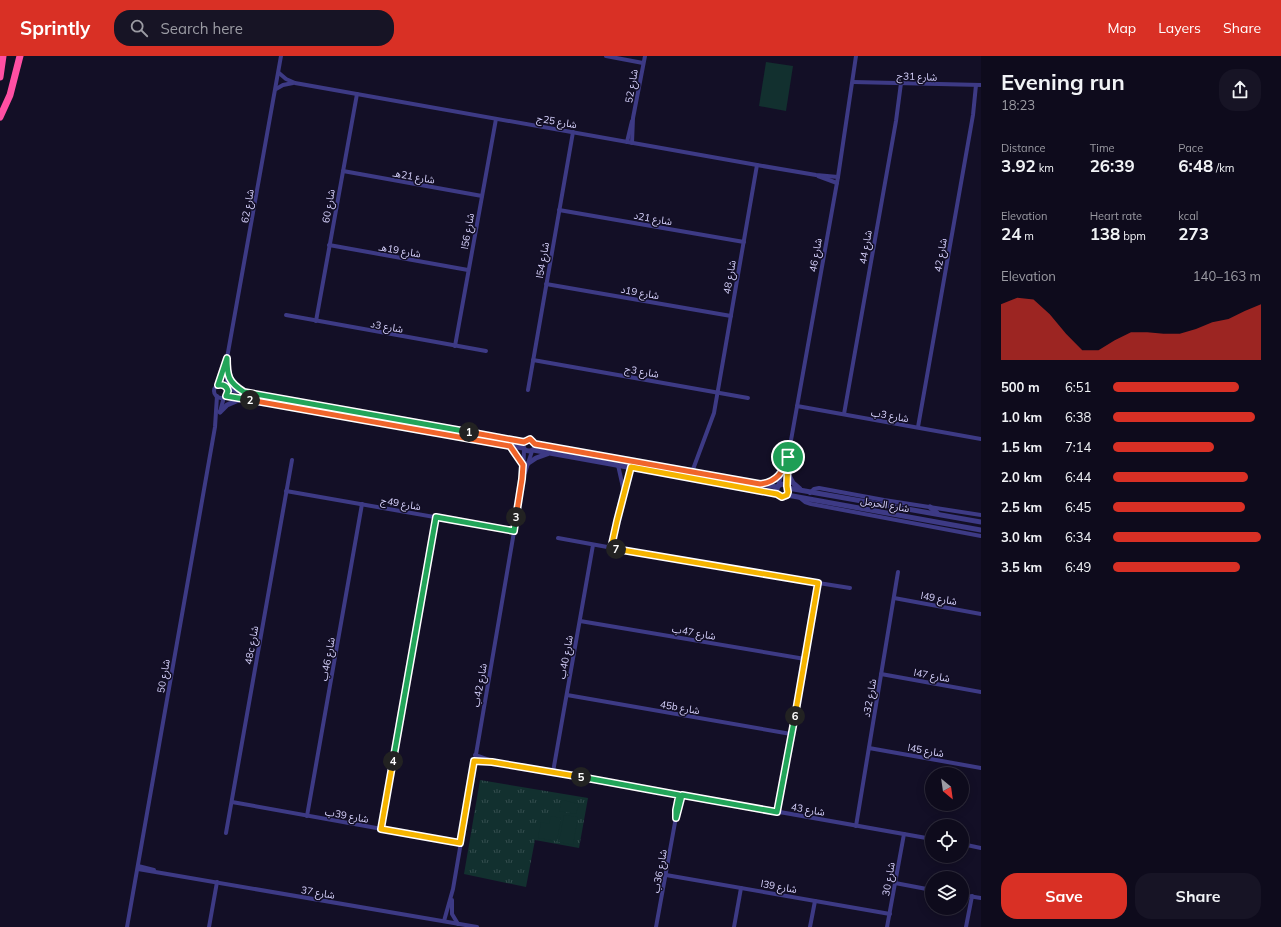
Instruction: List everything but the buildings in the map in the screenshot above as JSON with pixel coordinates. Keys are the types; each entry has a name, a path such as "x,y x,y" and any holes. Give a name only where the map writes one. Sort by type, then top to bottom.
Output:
{"highway":[{"path":"0,77 3,56"},
{"path":"0,117 10,95 20,56"}],"street":[{"name":"شارع 62","path":"218,385 227,358 281,56"},
{"path":"606,56 643,62"},
{"name":"شارع 52","path":"627,142 645,56"},
{"name":"شارع 46","path":"787,487 786,471 788,457 837,183 856,56"},
{"name":"شارع 25ج","path":"278,73 295,83 757,165 816,175 838,177"},
{"name":"شارع 31ج","path":"853,82 979,85"},
{"name":"شارع 25ج","path":"276,89 287,84 295,83"},
{"name":"شارع 44","path":"844,414 901,83"},
{"name":"شارع 42","path":"918,427 979,85"},
{"name":"شارع 60","path":"316,321 357,94"},
{"name":"شارع 56ا","path":"455,346 496,118"},
{"name":"شارع 52","path":"632,143 633,118"},
{"name":"شارع 54ا","path":"528,390 573,132"},
{"name":"شارع 48","path":"692,472 714,413 757,165"},
{"name":"شارع 21هـ","path":"343,171 482,196"},
{"name":"شارع 25ج","path":"816,175 837,183"},
{"name":"شارع 21د","path":"559,210 744,242"},
{"name":"شارع 19هـ","path":"329,245 468,270"},
{"name":"شارع 19د","path":"546,284 731,316"},
{"name":"شارع 3د","path":"286,315 486,351"},
{"name":"شارع 62","path":"227,358 227,388"},
{"name":"شارع 3ج","path":"533,360 748,398"},
{"path":"227,373 234,384 244,392"},
{"path":"218,385 224,385 227,388 524,442 530,439 535,444 777,487 782,484 787,487 787,495 781,496 777,494 550,453 528,452 524,449 510,446 241,398 221,398 217,396 215,389 218,385"},
{"path":"225,397 227,388"},
{"name":"شارع 50","path":"127,927 215,428 217,396"},
{"name":"شارع 50","path":"215,428 225,397"},
{"path":"220,412 227,405 241,398"},
{"name":"شارع 3ب","path":"797,406 981,439"},
{"path":"524,442 524,449"},
{"path":"532,451 535,444"},
{"path":"510,446 525,465 540,455 550,453"},
{"name":"شارع 42ب","path":"524,449 525,465"},
{"name":"شارع 42ب","path":"444,922 452,894 522,479 525,465 532,451"},
{"name":"48c شارع","path":"226,833 292,460"},
{"path":"618,465 625,494"},
{"path":"611,548 631,467"},
{"path":"760,484 768,482 786,471 793,483 803,491"},
{"name":"شارع 46","path":"777,487 786,471"},
{"path":"777,487 777,494"},
{"name":"شارع الحرمل","path":"787,487 981,522"},
{"path":"810,492 819,488 981,515"},
{"name":"شارع 49ج","path":"286,491 514,531"},
{"name":"شارع الحرمل","path":"787,495 981,530"},
{"path":"799,497 810,504 981,536"},
{"name":"شارع 46ب","path":"307,816 362,504"},
{"path":"930,507 938,514"},
{"path":"381,829 436,517"},
{"path":"558,538 850,588"},
{"name":"شارع 40ب","path":"553,772 593,545"},
{"name":"شارع 32د","path":"856,826 898,572"},
{"path":"777,812 818,583"},
{"name":"شارع 49ا","path":"894,598 981,614"},
{"name":"شارع 47ب","path":"580,621 805,660"},
{"name":"شارع 47ا","path":"881,674 981,692"},
{"name":"45b شارع","path":"566,695 791,734"},
{"name":"شارع 45ا","path":"869,748 981,768"},
{"name":"شارع 43","path":"475,755 492,762"},
{"name":"شارع 43","path":"474,761 492,762 553,772 925,838"},
{"name":"شارع 36ب","path":"656,927 676,818 676,810 681,795"},
{"name":"شارع 39ب","path":"232,802 460,843"},
{"name":"شارع 30","path":"888,927 904,834"},
{"path":"969,845 981,848"},
{"name":"شارع 37","path":"138,868 149,868 156,871 217,882 477,927"},
{"name":"شارع 39ا","path":"666,875 890,914"},
{"path":"209,927 217,882"},
{"path":"895,883 925,889"},
{"path":"734,927 741,888"},
{"name":"شارع 42ب","path":"452,894 452,914 458,924"},
{"path":"969,896 981,898"},
{"path":"966,927 972,896"},
{"path":"810,927 815,901"}],"green space":[{"path":"766,62 793,66 786,111 759,106"},
{"path":"480,780 588,798 579,848 535,840 526,887 464,874"},
{"path":"562,800 579,804 576,814 559,811"},
{"path":"564,815 578,817 573,845 559,842"},
{"path":"551,816 561,818 557,841 538,838 541,822 549,824"}],"route":[{"path":"227,358 227,373 229,377 240,390 244,392 524,442 530,439 534,441 535,444 760,484 764,484 778,476 784,469 788,457 788,492 787,495 782,497 777,494 631,467 611,548 818,583 777,812 682,795 676,818 679,795 492,762 474,761 460,843 381,829 436,517 514,531 522,479 523,465 521,461 510,446 226,396 228,391 226,387 224,385 218,385 227,358"}]}
